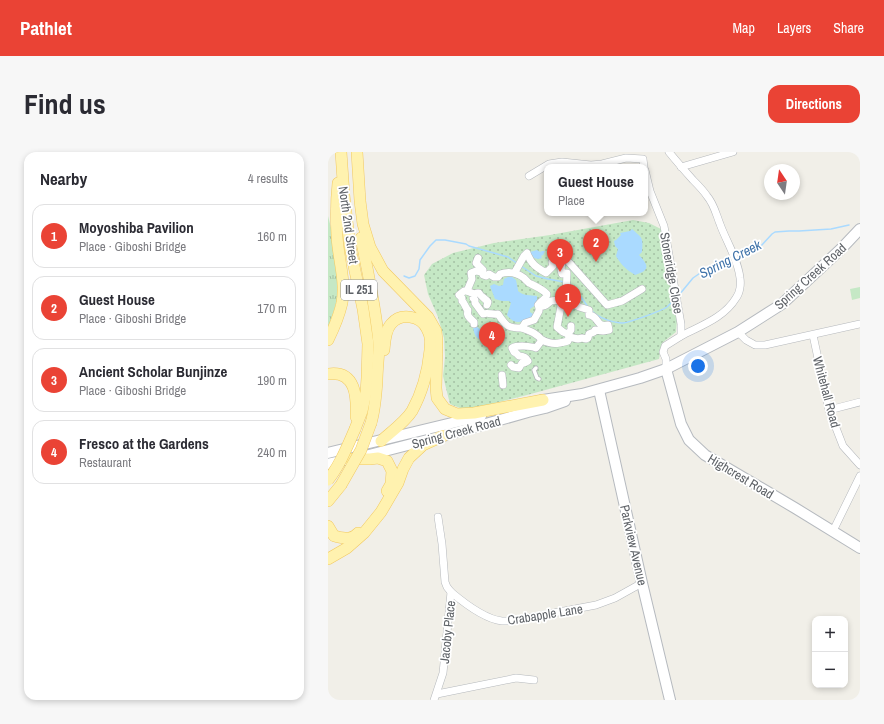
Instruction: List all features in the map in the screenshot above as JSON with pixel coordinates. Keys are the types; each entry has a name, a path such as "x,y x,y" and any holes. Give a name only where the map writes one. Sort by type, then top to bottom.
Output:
{"main road":[{"name":"North 2nd Street","path":"328,480 335,471 356,428 362,411 367,378 368,344 363,309 350,247 341,152"},
{"path":"328,340 336,324 342,302 343,278 337,236 336,201 341,152"},
{"name":"North 2nd Street","path":"328,501 338,489 361,450 372,419 379,345 369,275 357,221 353,152"},
{"path":"357,152 363,224 370,247 383,271 428,317 436,331 436,388 438,398 445,409 457,414 474,413 543,400"},
{"name":"Spring Creek Road","path":"328,453 543,400 599,390 666,369 738,332 782,304 842,248 860,229"},
{"path":"372,419 380,400 386,335 391,323 408,316 418,319 427,327 431,339 429,359 422,390 411,412 381,441"},
{"name":"Highcrest Road","path":"666,369 681,424 689,440 705,455 860,548"},
{"path":"328,374 337,374 345,377 354,387 356,428"},
{"name":"Parkview Avenue","path":"599,390 670,700"},
{"name":"Spring Creek Road","path":"328,464 443,436 545,408 582,394"},
{"path":"328,559 347,548 364,533 381,512 398,483 403,468 409,458 423,445 443,436"},
{"path":"328,526 334,536 345,539 355,536 377,510 391,484 392,471 387,462 378,458 350,459"},
{"path":"328,510 338,489"}],"street":[{"path":"666,369 666,359 663,352 665,346 723,313 737,298 741,280 737,264 708,196 669,152"},
{"path":"681,167 733,152"},
{"name":"Stoneridge Close","path":"602,164 626,158 643,159 644,164"},
{"name":"Stoneridge Close","path":"549,164 562,162 581,164"},
{"name":"Stoneridge Close","path":"529,176 544,167"},
{"name":"Stoneridge Close","path":"648,182 650,191 664,226 678,302 681,336"},
{"path":"516,271 527,253 532,263 546,273 553,266 552,262 556,258 566,259 607,305 622,301 642,289"},
{"path":"478,258 476,263 483,270 483,275 486,276 489,274 494,277 498,277 503,273 516,271"},
{"path":"539,307 546,306 553,300 564,298 579,307 589,310 589,315 594,317 598,323 604,326 608,325 610,330 595,330 589,334 588,338 578,339 563,332 558,327 564,298 567,278 567,273 562,274 562,261 566,259"},
{"path":"482,272 476,271 470,273 472,280 469,285 475,300 474,303 483,314 498,314 503,322 508,326 513,328 522,328 536,333 542,340 549,343 558,344 568,341 571,326"},
{"path":"516,271 530,284 547,294 547,296 538,305 539,311 534,320 525,323 522,328"},
{"path":"474,324 474,322 468,317 468,310 459,295 461,293 479,293 488,302 487,305"},
{"path":"738,332 755,346 860,324"},
{"name":"Whitehall Road","path":"813,335 830,410 843,446 860,465"},
{"path":"511,365 519,368 522,363 528,361 514,352 512,348 515,346 533,346 536,348 542,340"},
{"path":"502,375 503,385"},
{"path":"830,410 860,402"},
{"path":"833,531 860,476"},
{"name":"Jacoby Place","path":"435,697 443,673 451,592 447,587 446,582 438,518"},
{"name":"Crabapple Lane","path":"451,592 489,618 501,621 512,621 596,605 615,598 642,583"},
{"path":"435,697 516,678 534,680"}],"lane":[{"path":"536,368 534,370 537,378 539,379"}],"green space":[{"path":"328,216 338,268 338,289 337,299 328,329"},
{"path":"633,220 649,223 661,229 677,320 676,332 662,343 659,359 475,408 460,408 450,404 443,376 445,357 444,338 438,317 428,294 424,275 432,264 453,253 494,243 550,235"},
{"path":"860,287 860,298 852,300 850,289"}],"water":[{"path":"632,229 642,239 642,252 639,255 646,265 643,271 635,275 624,267 616,256 618,249 615,246 614,241 621,235 620,233 630,231"},
{"path":"537,250 540,252 545,251 541,256 542,258 534,258 530,252"},
{"path":"512,277 516,280 518,291 520,293 537,296 537,304 530,309 533,317 519,322 513,321 507,315 511,303 509,301 495,299 490,286 494,284 499,286 503,285 504,279"},
{"path":"473,326 476,326 487,335 492,334 496,339 500,340 500,342 478,339 474,333"}],"waterway":[{"name":"Spring Creek","path":"735,255 761,246 775,232 831,229 849,225"},
{"name":"Spring Creek","path":"404,276 409,278 415,276 419,269 420,260 436,240 466,244 508,257 518,264"},
{"name":"Spring Creek","path":"679,295 693,278 706,269 732,257"},
{"name":"Spring Creek","path":"521,266 536,276 564,282"},
{"name":"Spring Creek","path":"569,284 574,287 588,307"},
{"name":"Spring Creek","path":"592,311 606,320 623,323 653,314 664,309 674,300"}],"place":[{"name":"Guest House","path":"596,262"},
{"name":"Ancient Scholar Bunjinze","path":"560,272"},
{"name":"Moyoshiba Pavilion","path":"568,317"},
{"name":"Fresco at the Gardens","path":"492,355"}]}
